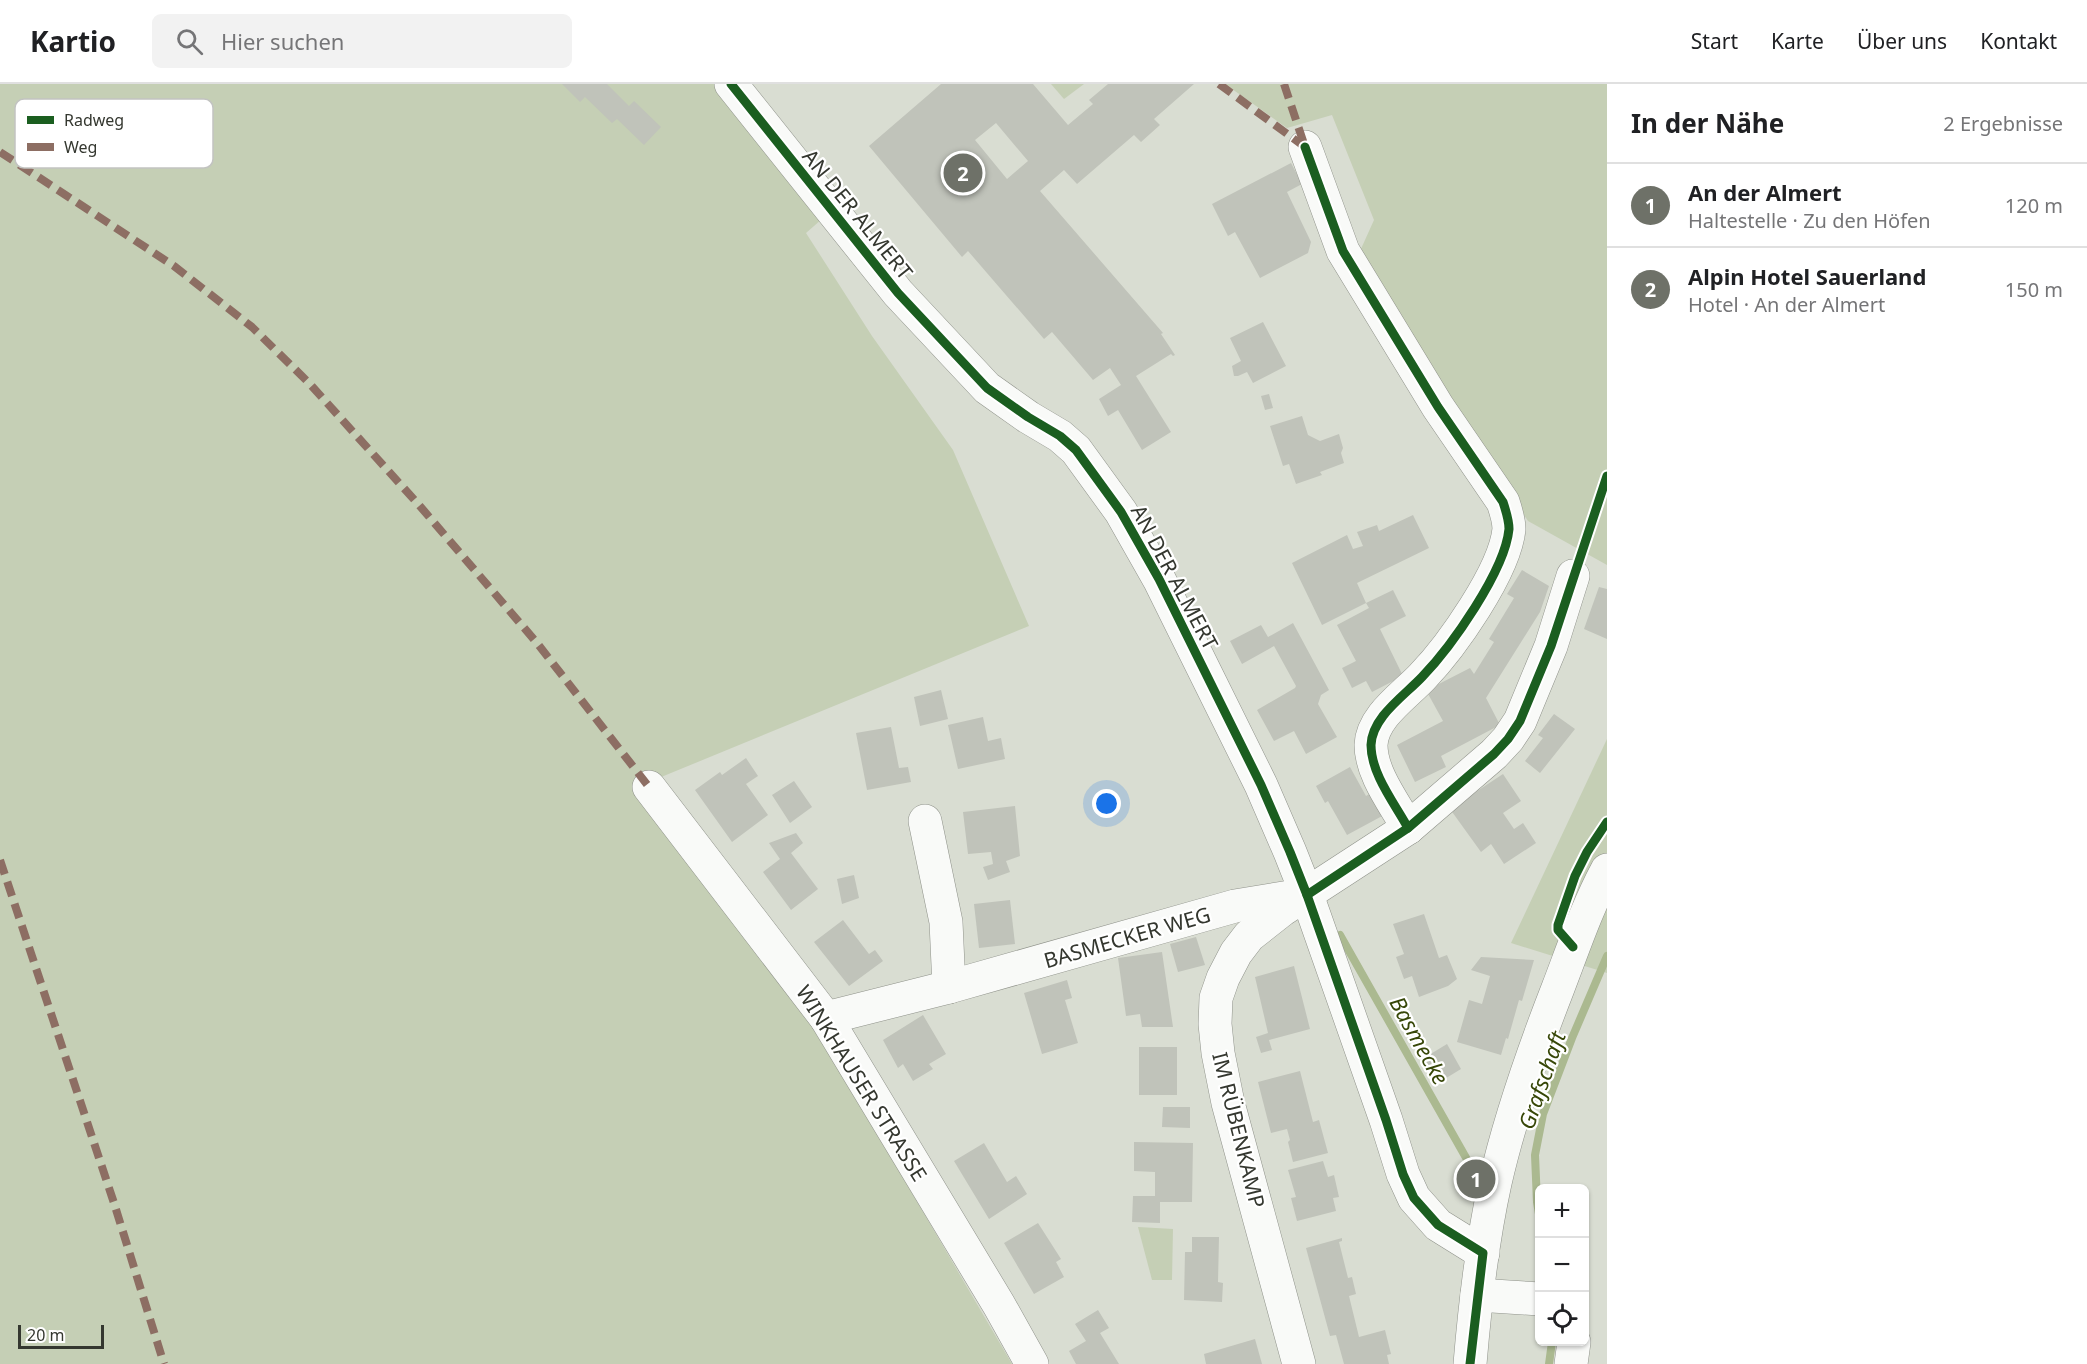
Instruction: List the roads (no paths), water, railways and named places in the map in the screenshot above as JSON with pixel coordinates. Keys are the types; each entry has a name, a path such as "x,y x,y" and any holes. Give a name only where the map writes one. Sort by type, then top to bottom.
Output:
{"street":[{"name":"AN DER ALMERT","path":"731,84 898,293 987,388 1060,436 1077,450 1121,512 1159,579 1261,785 1307,895 1403,1174 1414,1198 1437,1225 1483,1253"},
{"path":"1305,147 1343,251 1438,407 1503,502 1508,515 1509,528 1499,564 1479,599 1440,657 1389,710 1376,726 1372,736 1373,761 1408,828"},
{"path":"1307,895 1408,828 1494,754 1508,739 1520,721 1551,646 1573,576"},
{"name":"WINKHAUSER STRASSE","path":"650,787 826,1018 999,1305 1032,1364"},
{"path":"925,821 946,922 949,987"},
{"path":"1470,1364 1477,1295 1495,1185 1533,1053 1573,947 1607,870"},
{"name":"BASMECKER WEG","path":"826,1018 949,987 1235,906 1307,895"},
{"name":"IM RÜBENKAMP","path":"1299,1364 1228,1102 1218,1053 1215,1024 1216,998 1236,953 1249,936 1282,910 1307,895"},
{"path":"1477,1295 1535,1299"},
{"path":"1571,1364 1573,1346"}],"waterway":[{"name":"Basmecke","path":"1340,935 1469,1163"},
{"name":"Grafschaft","path":"1536,1184 1535,1155 1543,1114 1607,956"},
{"name":"Grafschaft","path":"1549,1364 1551,1346"}],"place":[{"name":"Alpin Hotel Sauerland","path":"963,173"},
{"name":"An der Almert","path":"1476,1179"}]}
